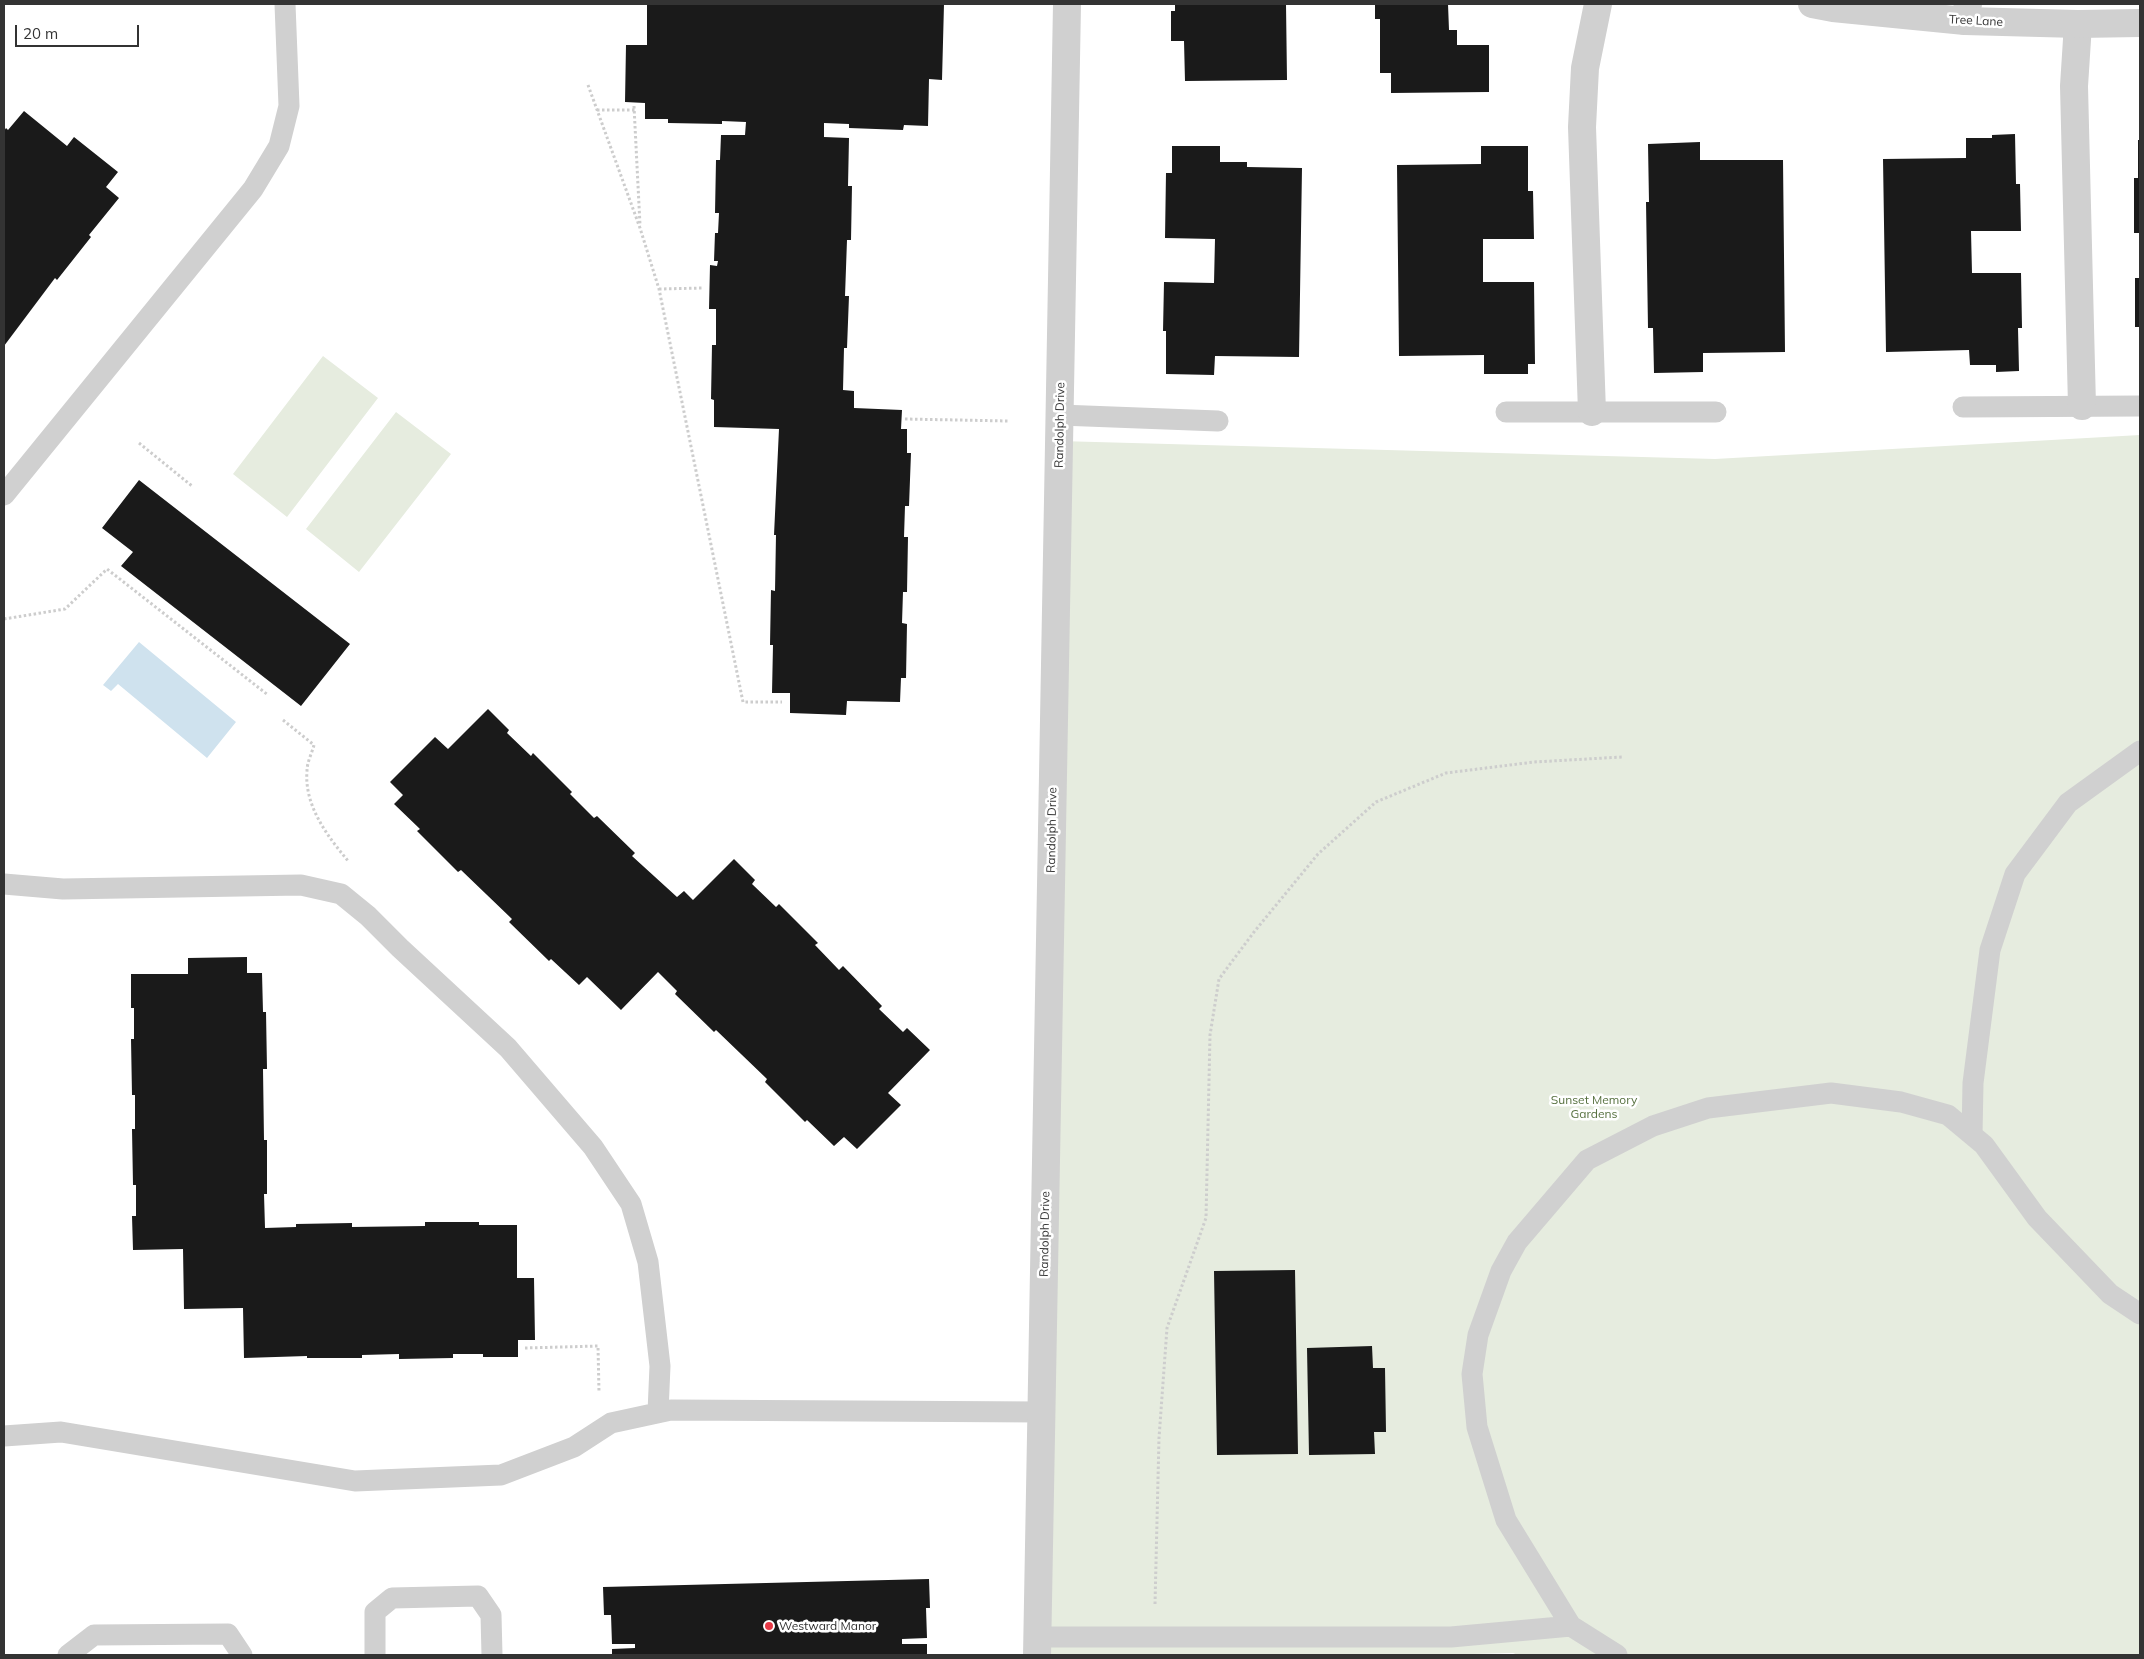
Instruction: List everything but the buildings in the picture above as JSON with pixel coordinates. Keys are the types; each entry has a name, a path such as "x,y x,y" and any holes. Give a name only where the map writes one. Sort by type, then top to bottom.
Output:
{"street":[{"name":"Randolph Drive","path":"1038,1646 1067,4"},
{"path":"1592,412 1582,127 1585,68 1598,4"},
{"name":"Tree Lane","path":"1812,4 1833,8 1966,13 2078,24 2140,23"},
{"path":"2078,24 2074,86 2082,406"}],"lane":[{"path":"4,495 253,189 279,146 288,106 285,4"},
{"path":"1963,407 2140,406"},
{"path":"1506,412 1716,412"},
{"path":"1060,415 1218,421"},
{"path":"1972,1135 1973,1083 1990,950 2015,874 2068,803 2140,750"},
{"path":"4,884 63,889 301,885 341,894 368,916 508,1048 593,1147 631,1204 649,1272 660,1366 658,1412"},
{"path":"1616,1655 1571,1626 1506,1520 1476,1427 1472,1374 1478,1335 1501,1271 1517,1242 1587,1160 1653,1126 1708,1108 1831,1093 1901,1102 1948,1115 1984,1145 2037,1218 2110,1294 2140,1314"},
{"path":"4,1436 61,1432 355,1481 501,1475 574,1447 611,1423 671,1410 1042,1412"},
{"path":"376,1655 375,1612 392,1598 478,1596 491,1615 492,1655"},
{"path":"1038,1646 1154,1637 1451,1637 1571,1626"},
{"path":"68,1655 94,1635 228,1634 242,1655"}],"path":[{"path":"588,85 640,228 659,289 743,702 782,702"},
{"path":"597,110 635,108 640,228"},
{"path":"659,289 703,288"},
{"path":"905,419 1008,421"},
{"path":"139,443 192,486"},
{"path":"4,619 65,609 107,569 268,696"},
{"path":"283,720 314,744 307,771 308,795 318,820 334,844 353,866"},
{"path":"1154,1637 1158,1438 1167,1328 1206,1218 1210,1035 1219,979 1254,932 1318,854 1376,802 1446,773 1534,762 1622,757"},
{"path":"525,1348 598,1346 600,1398"}],"green space":[{"path":"323,356 378,398 287,517 233,474"},
{"path":"396,412 451,454 359,572 306,529"},
{"name":"Sunset Memory Gardens","path":"2140,435 2140,1655 1518,1655 1513,1653 1432,1655 1037,1655 1059,441 1715,459"}],"water":[{"path":"139,642 236,722 207,758 118,684 111,691 103,685"}],"place":[{"name":"Westward Manor","path":"769,1626"}]}
